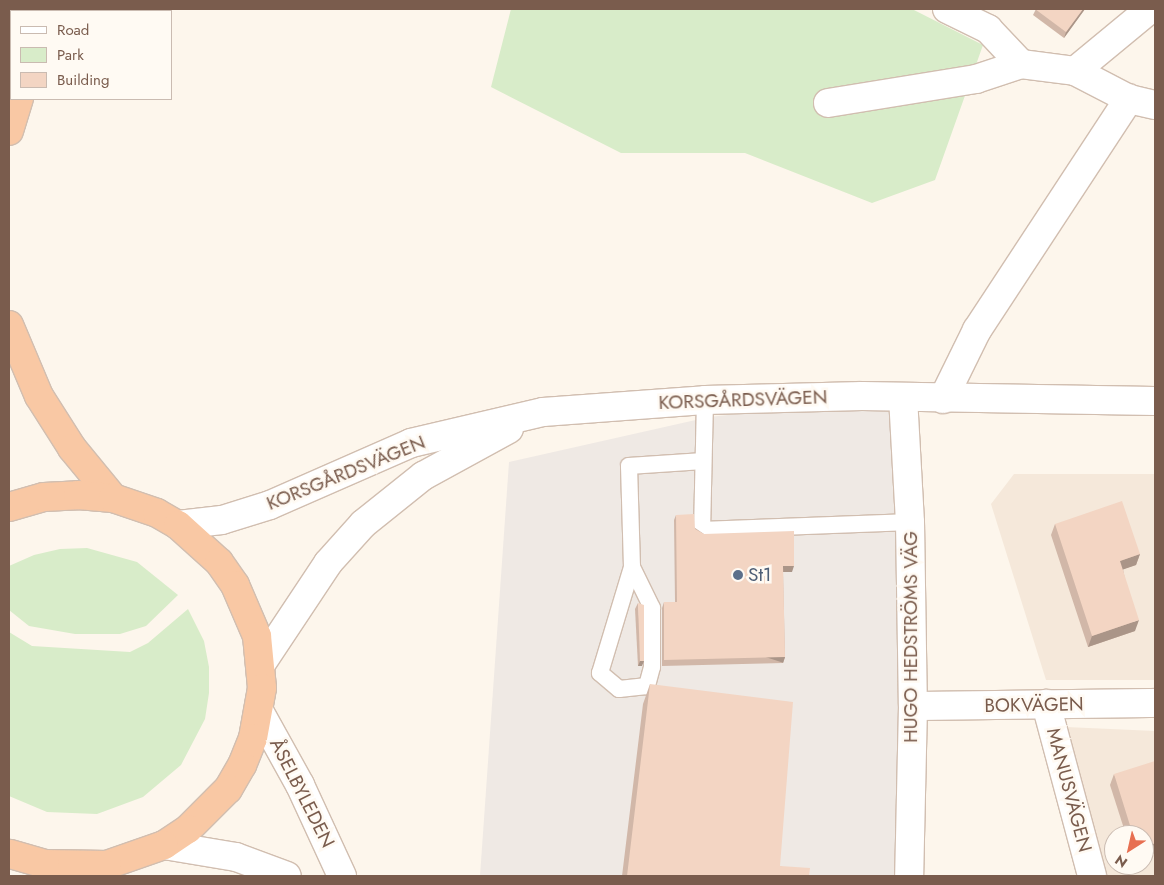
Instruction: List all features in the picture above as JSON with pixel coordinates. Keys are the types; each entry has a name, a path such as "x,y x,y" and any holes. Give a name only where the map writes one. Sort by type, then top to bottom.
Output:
{"highway":[{"path":"9,131 19,100"},
{"path":"9,325 39,396 72,448 113,498"},
{"path":"9,507 44,497 78,495 113,498 157,514 178,525 219,562 235,585 257,636 261,664 259,711 253,738 228,789 195,823 164,845 101,870 45,864 9,854"}],"street":[{"path":"947,9 988,29 1022,64"},
{"path":"1075,71 1150,9"},
{"path":"828,103 976,79 1022,64 1075,71 1129,100 1155,105"},
{"path":"943,399 977,330 1129,100"},
{"name":"KORSGÅRDSVÄGEN","path":"178,525 222,520 255,510 411,443 543,412 705,400 903,397 1155,402"},
{"name":"HUGO HEDSTRÖMS VÄG","path":"903,397 910,522 913,706 910,876"},
{"name":"KORSGÅRDSVÄGEN","path":"261,664 328,563 363,524 422,476 543,412"},
{"name":"BOKVÄGEN","path":"913,706 1155,703"},
{"name":"MANUSVÄGEN","path":"1046,704 1092,876"},
{"name":"ÅSELBYLEDEN","path":"259,711 300,785 342,876"},
{"path":"164,845 236,857 286,876"}],"lane":[{"path":"705,400 702,530 910,522"},
{"path":"632,568 652,608 652,667 647,686 619,689 600,673 624,600 632,568 629,466 703,461"}],"shaded area":[{"path":"903,397 909,876 480,876 509,462 709,417"},
{"path":"1014,474 1155,474 1155,680 1046,680 991,504"},
{"path":"1066,727 1155,731 1155,876 1108,876 1154,875 1154,825 1104,825 1104,862"}],"green space":[{"path":"511,9 912,9 983,45 935,180 872,203 745,153 621,153 491,87"},
{"path":"87,548 137,562 178,595 146,626 120,634 75,634 29,626 9,610 9,566 34,555 60,549"},
{"path":"188,609 204,641 209,667 209,693 205,719 181,765 143,797 97,814 47,812 9,796 9,632 32,646 130,652 148,643"}],"building":[{"path":"1035,9 1083,9 1066,32"},
{"path":"1122,501 1140,554 1120,561 1139,620 1092,636 1055,524"},
{"path":"694,514 695,529 704,534 794,531 794,566 783,566 785,657 664,660 664,602 677,602 676,515"},
{"path":"638,603 644,605 644,661 640,661"},
{"path":"650,684 793,702 780,866 810,868 809,876 627,876"},
{"path":"1155,761 1155,843 1154,825 1130,825 1114,774"}],"place":[{"name":"St1","path":"738,575"}]}
